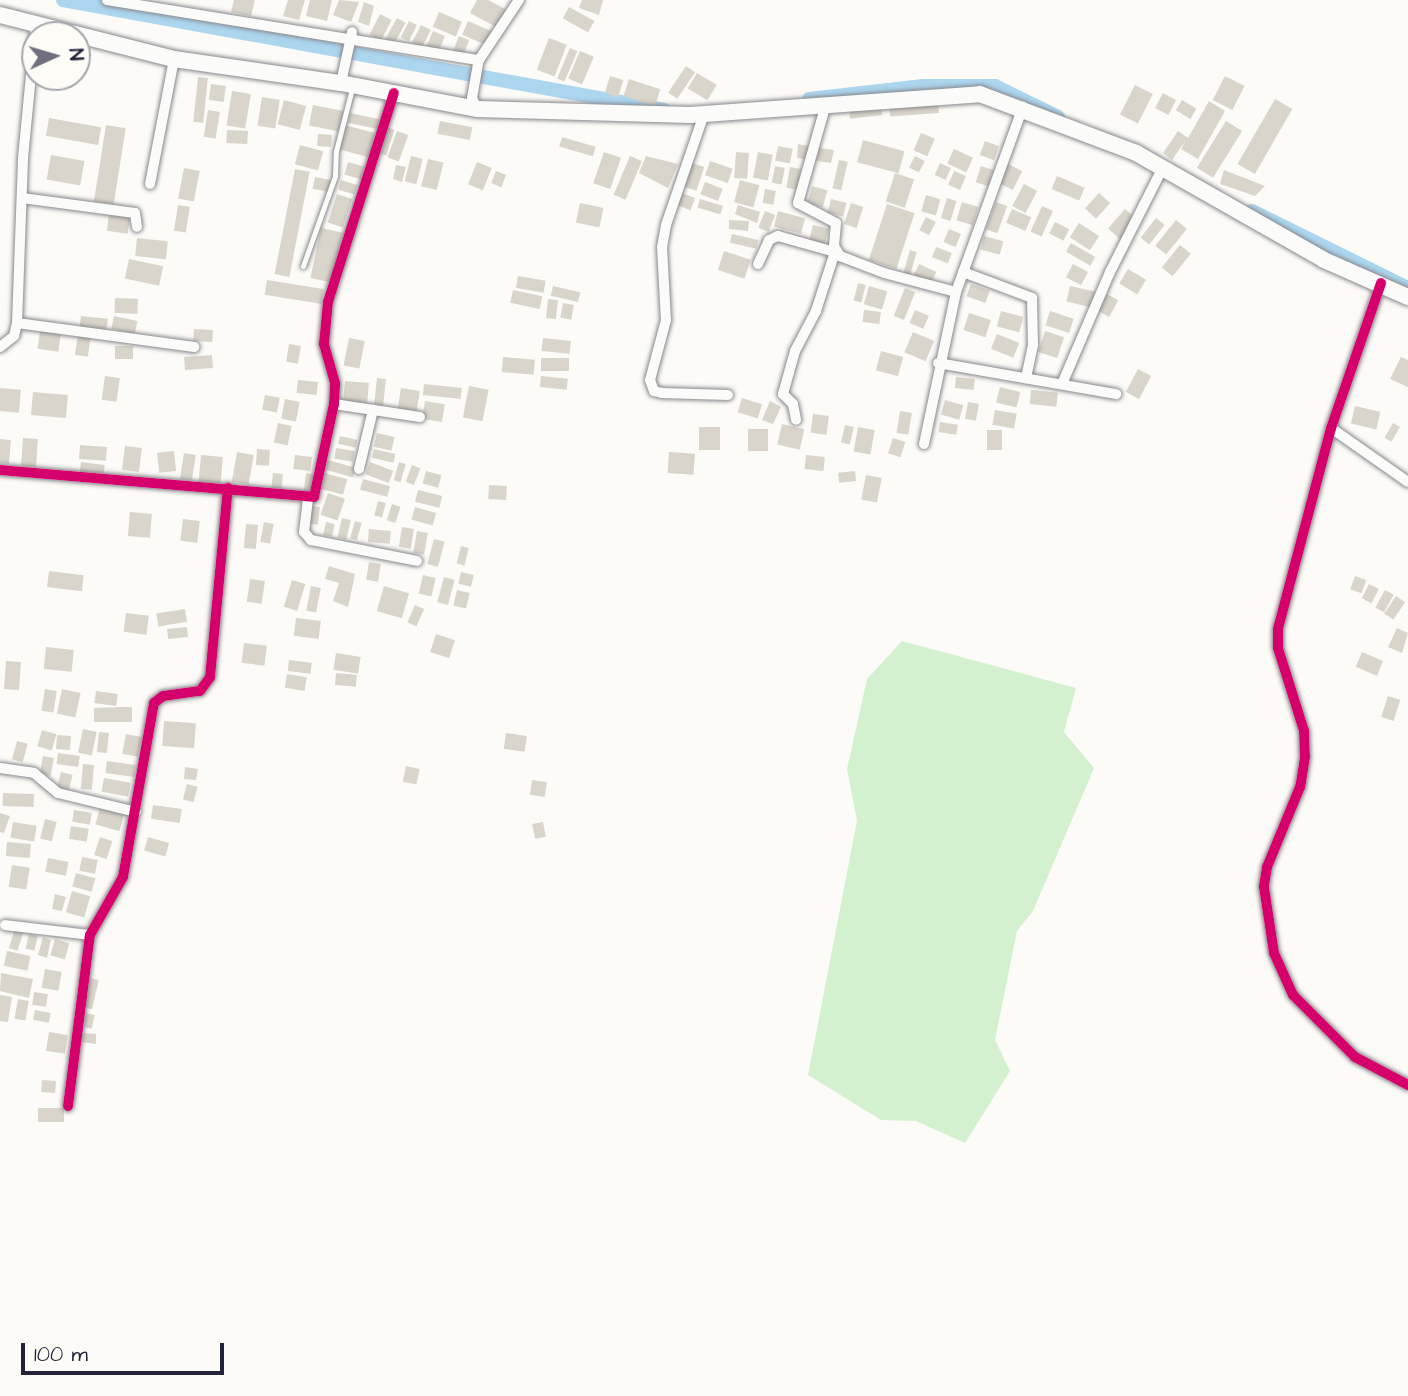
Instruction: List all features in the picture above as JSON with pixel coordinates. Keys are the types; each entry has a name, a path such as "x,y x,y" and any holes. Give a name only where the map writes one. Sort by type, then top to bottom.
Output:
{"main road":[{"path":"0,15 24,21"},
{"path":"91,38 174,60 475,104 704,114 959,92 980,94 1023,107 1163,167 1324,260 1408,297"}],"street":[{"path":"107,0 479,60"},
{"path":"475,104 473,86 479,60 519,0"},
{"path":"347,84 345,60 350,39"},
{"path":"150,184 174,60"},
{"path":"0,347 14,336 16,323 31,91"},
{"path":"394,93 328,302 324,344 335,383 334,404 316,492 308,499 304,532 311,540 417,561"},
{"path":"796,420 793,404 783,394 795,351 811,324 835,252 836,223 798,203 826,104"},
{"path":"924,444 956,292 1023,107"},
{"path":"704,114 666,225 662,247 666,320 650,380 654,391 662,393 728,396"},
{"path":"1062,384 1110,272 1163,167"},
{"path":"22,198 135,214 137,227"},
{"path":"758,264 769,240 778,236 835,252 884,273 956,292"},
{"path":"962,272 1032,298 1032,345 1026,378"},
{"path":"1381,283 1331,428 1279,629 1280,655 1304,731 1305,757 1300,787 1267,867 1265,905 1275,953 1293,995 1354,1057 1408,1085"},
{"path":"16,323 194,347"},
{"path":"939,363 1116,394"},
{"path":"334,404 420,417"},
{"path":"359,470 373,410"},
{"path":"1331,428 1408,482"},
{"path":"0,470 228,488 308,499"},
{"path":"68,1106 90,935 123,877 154,703 163,696 200,691 210,677 228,488"},
{"path":"0,768 34,773 58,793 136,812"},
{"path":"5,925 90,935"}],"lane":[{"path":"303,265 335,176 336,151 347,84"}],"green space":[{"path":"902,641 1076,688 1064,732 1094,768 1033,911 1017,931 995,1040 1010,1071 965,1143 916,1121 881,1120 808,1075 857,821 847,769 867,679"}],"building":[{"path":"234,0 255,0 251,16 231,12"},
{"path":"288,0 305,0 299,20 283,16"},
{"path":"310,0 332,0 327,21 306,16"},
{"path":"339,0 359,2 351,22 333,15"},
{"path":"477,0 488,0 507,10 498,28 470,13"},
{"path":"582,0 603,0 599,15 579,8"},
{"path":"364,2 374,6 369,26 358,22"},
{"path":"569,7 594,21 588,32 563,18"},
{"path":"439,12 462,22 456,36 433,27"},
{"path":"380,14 392,20 381,40 370,34"},
{"path":"397,18 406,23 394,44 385,39"},
{"path":"409,21 417,25 409,41 401,37"},
{"path":"468,21 494,32 488,46 462,35"},
{"path":"421,25 431,30 422,48 412,43"},
{"path":"433,31 445,36 439,51 427,46"},
{"path":"459,36 469,40 463,56 453,52"},
{"path":"549,38 567,45 555,77 537,70"},
{"path":"570,48 577,51 564,82 557,78"},
{"path":"580,51 594,57 582,84 568,79"},
{"path":"686,66 695,72 677,99 668,93"},
{"path":"697,73 717,85 707,100 688,88"},
{"path":"610,76 623,80 618,97 605,93"},
{"path":"1225,76 1245,86 1232,110 1213,100"},
{"path":"198,77 208,78 203,123 193,122"},
{"path":"629,79 660,89 655,106 623,96"},
{"path":"211,84 226,86 224,102 209,100"},
{"path":"1135,85 1153,94 1138,123 1120,114"},
{"path":"232,91 251,94 245,129 227,126"},
{"path":"1163,93 1176,100 1168,115 1155,108"},
{"path":"262,97 280,100 275,128 257,126"},
{"path":"938,99 939,113 890,116 889,102"},
{"path":"1275,99 1292,109 1255,174 1238,164"},
{"path":"284,100 306,106 300,130 278,124"},
{"path":"1182,100 1197,109 1190,119 1176,110"},
{"path":"1209,101 1225,111 1198,159 1181,149 1186,140 1172,160 1163,153 1178,131 1188,138"},
{"path":"313,105 343,111 339,132 309,126"},
{"path":"881,107 882,115 850,119 849,111"},
{"path":"208,110 220,112 216,139 204,137"},
{"path":"350,113 379,119 377,129 348,123"},
{"path":"49,118 101,127 98,145 46,136"},
{"path":"440,121 472,127 470,140 438,134"},
{"path":"1226,121 1242,131 1213,178 1197,168"},
{"path":"106,125 126,128 114,204 94,201"},
{"path":"345,125 375,133 368,157 339,149"},
{"path":"386,127 395,130 386,155 378,153"},
{"path":"227,130 248,131 247,144 226,143"},
{"path":"397,131 408,135 399,161 387,157"},
{"path":"921,133 935,139 927,156 914,150"},
{"path":"318,134 332,135 331,147 317,146"},
{"path":"562,137 596,147 593,156 559,147"},
{"path":"863,140 905,151 899,173 857,162"},
{"path":"985,141 999,146 994,160 980,155"},
{"path":"798,144 809,146 807,159 797,158"},
{"path":"300,145 323,151 318,171 295,164"},
{"path":"778,146 793,149 790,164 775,161"},
{"path":"819,148 834,150 831,163 816,161"},
{"path":"954,149 973,158 966,172 947,164"},
{"path":"604,152 621,158 610,189 593,183"},
{"path":"736,152 749,153 747,179 734,178"},
{"path":"758,152 773,155 768,180 753,178"},
{"path":"51,155 84,161 80,186 47,180"},
{"path":"411,156 423,159 416,184 405,181"},
{"path":"630,156 642,161 626,200 614,195"},
{"path":"646,156 678,164 668,188 639,173"},
{"path":"915,156 925,161 919,173 909,168"},
{"path":"428,159 444,163 437,190 421,186"},
{"path":"839,160 848,162 841,190 832,188"},
{"path":"710,161 733,169 728,183 705,175"},
{"path":"348,162 365,167 362,179 344,174"},
{"path":"477,162 492,168 483,190 468,184"},
{"path":"689,162 704,167 696,191 681,186"},
{"path":"940,163 951,168 946,180 935,175"},
{"path":"1008,164 1022,171 1013,190 998,183"},
{"path":"396,165 406,167 402,182 393,179"},
{"path":"775,166 785,168 782,185 772,183"},
{"path":"981,166 993,170 988,186 976,182"},
{"path":"790,167 801,169 797,190 786,188"},
{"path":"184,168 200,171 194,201 178,198"},
{"path":"295,169 310,172 289,277 275,274"},
{"path":"1224,170 1265,186 1255,196 1220,184"},
{"path":"496,171 506,175 501,187 491,183"},
{"path":"954,171 966,176 960,190 948,185"},
{"path":"895,173 914,179 905,208 886,202"},
{"path":"1057,176 1085,188 1079,201 1052,189"},
{"path":"315,177 331,180 328,192 313,189"},
{"path":"341,180 357,185 354,195 338,190"},
{"path":"740,180 759,185 753,207 734,202"},
{"path":"705,182 723,189 718,201 700,194"},
{"path":"1024,184 1037,191 1026,213 1012,206"},
{"path":"812,186 827,190 823,208 807,203"},
{"path":"765,189 776,191 773,205 763,203"},
{"path":"682,193 695,198 690,210 677,205"},
{"path":"1099,193 1110,203 1096,219 1085,209"},
{"path":"337,194 352,199 343,227 328,223"},
{"path":"926,195 940,199 936,215 921,211"},
{"path":"947,198 957,201 950,221 941,218"},
{"path":"700,199 723,206 720,215 697,208"},
{"path":"831,199 847,203 843,216 828,213"},
{"path":"962,202 978,207 973,225 956,220"},
{"path":"996,202 1007,206 997,233 986,229"},
{"path":"580,203 603,208 599,228 576,223"},
{"path":"851,203 863,207 857,228 844,224"},
{"path":"887,204 915,213 896,269 869,260"},
{"path":"178,205 190,207 186,233 174,231"},
{"path":"738,205 760,212 757,223 735,214"},
{"path":"1042,206 1053,211 1042,236 1031,232"},
{"path":"1012,209 1031,217 1025,231 1006,223"},
{"path":"1125,209 1139,221 1122,240 1108,229"},
{"path":"765,211 775,215 768,232 758,228"},
{"path":"778,211 805,218 801,234 774,226"},
{"path":"109,215 130,218 128,234 107,231"},
{"path":"926,217 936,222 929,235 919,230"},
{"path":"1156,218 1165,225 1149,244 1141,238"},
{"path":"729,220 749,221 748,231 729,229"},
{"path":"1176,220 1187,229 1166,254 1155,246"},
{"path":"1055,222 1069,229 1063,241 1049,234"},
{"path":"1079,223 1099,236 1090,250 1070,237"},
{"path":"813,225 829,229 825,244 809,241"},
{"path":"321,228 344,233 334,283 310,278"},
{"path":"949,229 961,234 955,247 944,242"},
{"path":"732,234 758,240 756,249 730,243"},
{"path":"984,236 1003,241 1000,255 980,250"},
{"path":"137,238 168,241 166,259 135,256"},
{"path":"1071,243 1095,257 1090,266 1066,252"},
{"path":"1180,245 1191,254 1173,276 1162,268"},
{"path":"936,247 952,253 948,263 932,257"},
{"path":"910,250 917,252 910,277 903,275"},
{"path":"724,251 751,260 744,279 718,270"},
{"path":"129,259 163,266 159,286 125,279"},
{"path":"919,264 936,272 931,284 914,276"},
{"path":"1073,264 1088,272 1081,285 1066,277"},
{"path":"1128,269 1146,280 1137,294 1119,284"},
{"path":"518,276 546,281 543,293 516,288"},
{"path":"267,280 323,289 321,304 265,295"},
{"path":"858,283 866,285 861,302 854,300"},
{"path":"971,284 990,291 985,303 967,296"},
{"path":"553,286 580,292 578,302 551,296"},
{"path":"869,286 887,291 882,310 864,304"},
{"path":"1070,286 1095,292 1092,307 1066,302"},
{"path":"905,288 915,292 904,320 894,316"},
{"path":"513,290 542,296 540,309 510,303"},
{"path":"1107,294 1118,300 1109,317 1098,311"},
{"path":"115,298 138,299 137,314 114,313"},
{"path":"548,299 558,300 556,319 546,318"},
{"path":"563,303 574,305 571,320 560,318"},
{"path":"864,310 881,312 879,324 863,322"},
{"path":"915,310 929,316 923,329 910,323"},
{"path":"1001,311 1023,317 1019,332 997,326"},
{"path":"1050,311 1074,319 1069,333 1045,325"},
{"path":"969,313 991,320 985,337 963,330"},
{"path":"81,316 108,319 107,330 80,327"},
{"path":"114,316 137,321 135,334 111,329"},
{"path":"194,329 213,330 212,342 193,341"},
{"path":"40,331 61,334 58,352 37,349"},
{"path":"1045,331 1064,337 1057,358 1038,352"},
{"path":"913,332 934,341 926,361 904,352"},
{"path":"997,334 1019,343 1013,358 991,349"},
{"path":"78,335 91,337 88,357 75,355"},
{"path":"349,338 365,341 359,369 344,365"},
{"path":"543,338 571,341 569,354 542,351"},
{"path":"289,344 301,346 298,364 286,362"},
{"path":"115,346 133,346 133,359 115,359"},
{"path":"881,351 903,357 898,376 876,370"},
{"path":"212,355 213,368 185,370 184,357"},
{"path":"503,357 535,360 534,375 502,372"},
{"path":"1401,357 1408,360 1408,387 1390,379"},
{"path":"541,358 569,358 569,371 541,371"},
{"path":"1138,369 1151,376 1139,399 1126,392"},
{"path":"105,376 120,378 117,402 102,400"},
{"path":"541,376 568,379 567,390 540,387"},
{"path":"956,377 975,379 974,390 955,388"},
{"path":"377,378 386,379 383,407 374,406"},
{"path":"298,380 318,382 317,395 297,393"},
{"path":"345,381 369,383 367,404 343,402"},
{"path":"424,384 462,388 461,399 423,395"},
{"path":"469,386 489,390 483,421 463,417"},
{"path":"1000,387 1020,392 1017,408 996,403"},
{"path":"0,388 21,390 19,413 0,411"},
{"path":"401,388 420,391 416,414 397,411"},
{"path":"1031,390 1058,393 1056,407 1030,404"},
{"path":"33,392 68,395 66,418 31,415"},
{"path":"265,395 280,398 277,413 262,410"},
{"path":"742,398 762,404 758,418 738,412"},
{"path":"285,399 300,402 296,421 281,419"},
{"path":"945,400 963,405 959,420 941,414"},
{"path":"425,401 445,404 442,422 422,419"},
{"path":"770,401 781,407 773,424 762,420"},
{"path":"968,402 979,404 976,421 965,419"},
{"path":"1355,406 1380,412 1376,429 1351,424"},
{"path":"995,410 1017,414 1014,429 992,425"},
{"path":"900,411 912,413 908,435 897,433"},
{"path":"813,414 829,416 827,435 811,433"},
{"path":"940,422 958,425 956,435 938,432"},
{"path":"278,423 292,426 288,445 274,443"},
{"path":"1393,423 1400,427 1391,442 1384,438"},
{"path":"782,424 804,429 800,450 777,444"},
{"path":"845,425 854,427 850,445 841,443"},
{"path":"699,427 720,427 720,450 699,450"},
{"path":"858,427 875,430 870,455 854,452"},
{"path":"748,429 768,429 768,451 748,451"},
{"path":"987,430 1002,430 1002,450 987,450"},
{"path":"377,433 395,437 391,451 374,447"},
{"path":"340,436 358,440 356,448 338,444"},
{"path":"23,438 38,439 36,467 21,466"},
{"path":"893,438 905,442 900,457 888,453"},
{"path":"0,439 11,440 9,464 0,463"},
{"path":"80,445 107,447 106,461 79,459"},
{"path":"125,446 142,448 139,472 122,470"},
{"path":"336,448 355,451 353,462 334,459"},
{"path":"257,449 270,450 269,466 256,465"},
{"path":"374,449 395,454 393,463 372,458"},
{"path":"174,451 176,471 159,473 157,453"},
{"path":"237,452 254,455 249,484 232,482"},
{"path":"669,452 695,454 693,475 668,473"},
{"path":"184,453 196,455 192,481 180,479"},
{"path":"201,455 223,457 220,486 198,484"},
{"path":"295,455 312,457 310,471 293,469"},
{"path":"806,455 825,457 823,471 805,469"},
{"path":"328,460 356,468 353,478 325,470"},
{"path":"81,462 105,465 104,475 80,472"},
{"path":"370,462 393,471 389,483 365,474"},
{"path":"399,462 406,464 400,482 394,480"},
{"path":"412,465 420,468 414,485 406,482"},
{"path":"426,471 441,475 438,488 423,484"},
{"path":"855,471 856,481 839,483 838,473"},
{"path":"273,473 283,474 281,490 271,489"},
{"path":"306,473 314,474 311,495 303,494"},
{"path":"324,473 347,479 343,495 320,488"},
{"path":"866,475 882,478 877,503 861,500"},
{"path":"363,479 390,486 387,497 360,490"},
{"path":"489,485 507,486 506,500 488,499"},
{"path":"418,490 442,496 439,508 415,502"},
{"path":"328,493 345,499 338,521 321,515"},
{"path":"378,501 386,503 382,517 374,516"},
{"path":"392,504 401,507 395,523 387,520"},
{"path":"312,506 320,507 318,525 310,524"},
{"path":"415,507 436,513 433,526 411,519"},
{"path":"130,512 152,514 150,538 128,536"},
{"path":"342,518 351,520 346,540 338,537"},
{"path":"183,519 200,521 197,543 180,541"},
{"path":"355,521 362,523 357,540 350,538"},
{"path":"264,522 274,524 270,544 260,542"},
{"path":"326,522 335,524 332,537 323,535"},
{"path":"246,524 258,525 256,549 244,548"},
{"path":"402,527 414,529 411,549 399,547"},
{"path":"369,529 391,531 390,544 368,542"},
{"path":"417,531 428,533 424,555 413,553"},
{"path":"434,539 445,542 438,567 427,564"},
{"path":"461,546 469,548 464,565 457,563"},
{"path":"369,562 381,564 378,582 366,580"},
{"path":"329,566 355,574 348,607 333,601 339,583 325,579"},
{"path":"49,571 84,575 82,591 47,587"},
{"path":"461,572 474,575 471,587 458,584"},
{"path":"423,575 436,578 431,596 419,594"},
{"path":"1355,576 1366,580 1361,593 1350,589"},
{"path":"444,577 455,580 448,605 437,602"},
{"path":"250,579 265,581 262,604 247,602"},
{"path":"292,580 305,584 297,611 284,607"},
{"path":"1369,584 1379,589 1372,603 1362,598"},
{"path":"311,586 321,588 316,612 306,611"},
{"path":"384,586 409,593 402,618 377,611"},
{"path":"457,590 470,593 466,609 453,606"},
{"path":"1385,590 1394,595 1384,612 1375,607"},
{"path":"1396,596 1405,602 1393,620 1384,613"},
{"path":"415,605 424,609 416,626 407,622"},
{"path":"185,609 187,622 158,626 156,614"},
{"path":"126,613 149,616 147,635 124,632"},
{"path":"296,618 321,621 319,639 294,636"},
{"path":"187,627 188,637 168,639 167,629"},
{"path":"1397,628 1408,633 1402,653 1388,647"},
{"path":"436,634 455,640 449,658 430,652"},
{"path":"244,643 267,646 264,666 242,663"},
{"path":"46,647 74,650 72,672 44,669"},
{"path":"1362,652 1383,661 1377,676 1356,667"},
{"path":"336,653 361,657 358,674 333,670"},
{"path":"289,660 312,663 310,674 288,671"},
{"path":"6,661 21,662 19,690 4,689"},
{"path":"336,673 357,675 356,687 335,685"},
{"path":"287,674 307,677 305,691 285,688"},
{"path":"45,689 57,691 53,713 42,711"},
{"path":"62,689 81,693 75,717 57,713"},
{"path":"96,691 118,694 116,706 94,703"},
{"path":"1388,696 1400,700 1394,721 1381,717"},
{"path":"132,707 132,722 94,722 94,708"},
{"path":"164,721 196,723 194,748 162,746"},
{"path":"83,729 97,732 92,755 78,752"},
{"path":"42,730 56,734 52,750 37,746"},
{"path":"99,732 109,733 107,753 97,752"},
{"path":"506,733 527,736 525,752 504,749"},
{"path":"126,734 142,737 138,757 122,754"},
{"path":"57,735 71,736 70,750 56,749"},
{"path":"17,741 28,744 23,762 12,759"},
{"path":"58,753 80,756 78,767 56,764"},
{"path":"43,756 54,758 51,776 40,774"},
{"path":"107,761 136,765 134,777 105,773"},
{"path":"83,764 94,765 92,790 81,789"},
{"path":"406,766 420,769 416,785 403,782"},
{"path":"185,767 198,769 196,780 184,779"},
{"path":"61,772 73,775 69,790 57,788"},
{"path":"104,778 131,783 128,796 102,792"},
{"path":"532,780 547,782 545,797 530,795"},
{"path":"187,784 198,787 193,802 183,799"},
{"path":"3,793 34,794 34,807 3,806"},
{"path":"153,805 182,809 180,823 151,819"},
{"path":"100,808 124,815 119,831 95,824"},
{"path":"74,810 92,813 90,825 72,822"},
{"path":"0,813 10,816 4,833 0,832"},
{"path":"45,819 57,822 52,841 40,838"},
{"path":"13,822 37,826 34,842 10,838"},
{"path":"543,822 546,837 535,839 532,824"},
{"path":"71,826 89,829 87,842 69,839"},
{"path":"100,837 112,841 106,859 94,855"},
{"path":"148,837 169,843 165,857 144,850"},
{"path":"7,842 31,844 30,858 6,856"},
{"path":"82,857 98,860 95,874 79,871"},
{"path":"48,858 69,862 66,876 45,872"},
{"path":"12,865 30,868 26,890 9,887"},
{"path":"76,873 95,878 92,892 72,887"},
{"path":"72,891 90,896 84,917 66,912"},
{"path":"55,894 66,897 62,911 52,909"},
{"path":"15,929 24,932 17,951 9,948"},
{"path":"29,934 38,936 34,951 26,949"},
{"path":"43,937 51,940 47,958 38,955"},
{"path":"55,939 69,943 65,959 50,955"},
{"path":"7,951 30,956 27,971 4,966"},
{"path":"45,969 62,972 58,991 42,988"},
{"path":"1,973 33,979 29,998 0,991"},
{"path":"90,978 99,980 92,1009 83,1007"},
{"path":"34,992 48,994 46,1007 32,1005"},
{"path":"0,995 12,997 8,1022 0,1021"},
{"path":"18,999 29,1001 25,1021 15,1019"},
{"path":"35,1010 51,1013 49,1023 33,1020"},
{"path":"86,1013 95,1015 92,1029 83,1027"},
{"path":"49,1032 68,1035 65,1054 46,1051"},
{"path":"82,1033 96,1034 96,1044 81,1042"},
{"path":"42,1080 56,1081 55,1093 41,1092"},
{"path":"38,1108 64,1108 64,1122 38,1122"}],"waterway":[{"path":"63,0 664,110"},
{"path":"809,99 923,86 995,86 1058,117"},
{"path":"1252,211 1408,288"}],"cycle path":[{"path":"0,470 314,497 334,404 335,383 324,344 328,302 394,93"},
{"path":"1381,283 1331,428 1278,629 1278,648 1304,731 1305,757 1300,787 1267,867 1264,887 1274,953 1293,995 1355,1057 1408,1085"},
{"path":"68,1106 90,935 123,877 154,703 163,696 200,691 210,677 228,488"}]}
